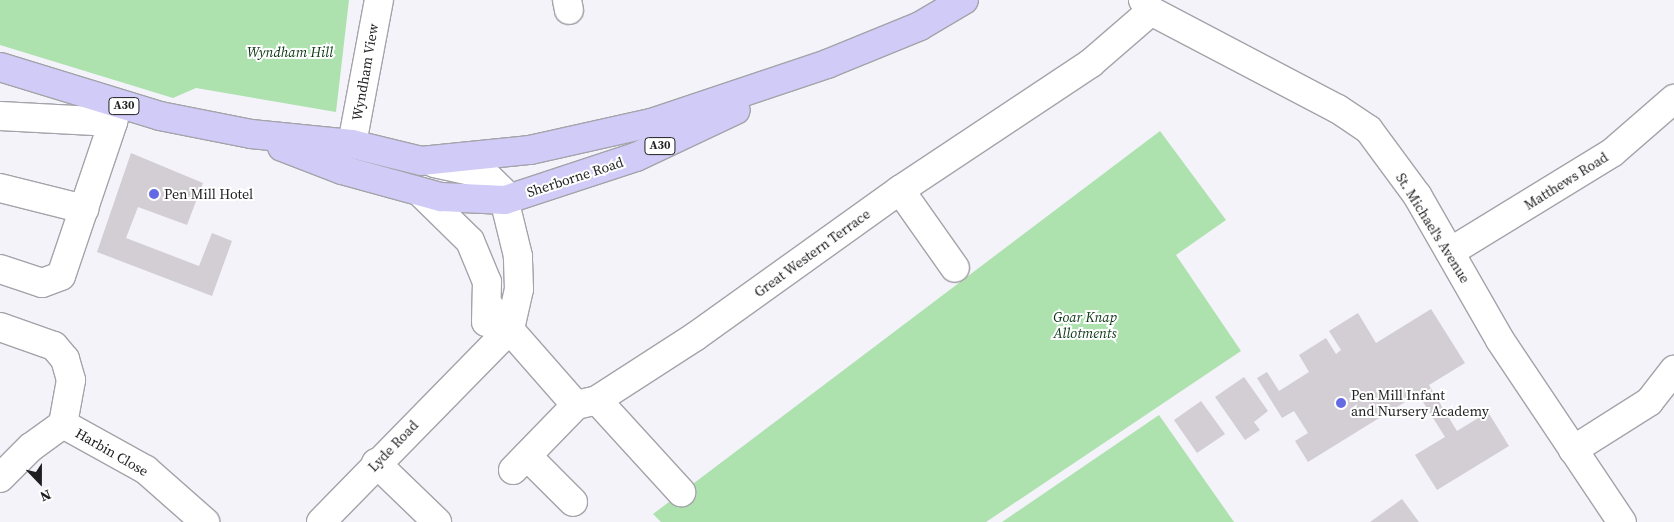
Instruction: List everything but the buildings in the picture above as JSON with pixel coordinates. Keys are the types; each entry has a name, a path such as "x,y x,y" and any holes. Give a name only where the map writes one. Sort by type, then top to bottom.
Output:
{"main road":[{"name":"Sherborne Road","path":"530,150 650,123 805,72 920,26 964,0"},
{"name":"A30","path":"0,67 115,113 250,134 352,144 421,161 530,150"},
{"name":"Sherborne Road","path":"505,200 636,157 739,109 805,72"},
{"name":"A30","path":"250,134 342,170 420,192 474,202 505,200"}],"street":[{"name":"Wyndham View","path":"352,144 379,0"},
{"name":"Great Western Terrace","path":"573,502 520,463 586,402 696,336 900,190 1091,62 1147,6"},
{"name":"St. Michael's Avenue","path":"1147,6 1338,109 1369,130 1417,195 1500,340 1622,522"},
{"name":"Matthews Road","path":"1450,252 1613,152 1674,98"},
{"path":"0,116 115,113 61,276 42,283 0,269"},
{"name":"Lyde Road","path":"470,241 474,202 491,177 530,150"},
{"path":"421,161 491,177 505,200 518,256 518,289 510,329"},
{"path":"0,188 84,209"},
{"path":"900,190 955,268"},
{"name":"Lyde Road","path":"420,192 470,241 487,282 488,305 484,331 466,372"},
{"path":"488,305 510,329 681,492"},
{"name":"Harbin Close","path":"0,327 54,346 65,359 71,380 64,424 31,447 0,478"},
{"name":"Lyde Road","path":"321,522 510,329"},
{"path":"1573,450 1649,402 1674,370"},
{"name":"Harbin Close","path":"64,424 146,470 205,522"},
{"path":"376,464 437,522"}],"green space":[{"name":"Wyndham Hill","path":"0,0 349,0 336,112 196,88 173,98 0,45"},
{"name":"Goar Knap Allotments","path":"1160,131 1226,220 1176,255 1241,351 986,522 661,522 653,514"},
{"path":"1159,415 1234,522 1002,522"}],"place":[{"name":"Pen Mill Hotel","path":"154,194"},
{"name":"Pen Mill Infant and Nursery Academy","path":"1341,403"}]}
